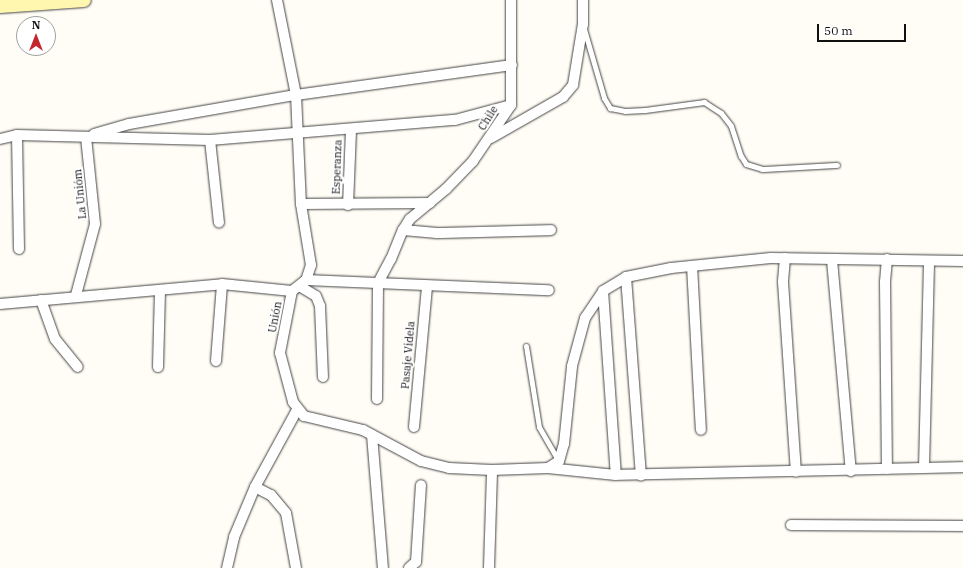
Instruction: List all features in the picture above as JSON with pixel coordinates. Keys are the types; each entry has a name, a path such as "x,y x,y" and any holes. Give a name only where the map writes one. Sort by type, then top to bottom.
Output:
{"main road":[{"path":"0,6 15,2 84,0"}],"street":[{"name":"Unión","path":"277,0 296,95 299,134 301,204 311,265 300,286 280,353 297,410"},
{"name":"Chile","path":"378,283 391,259 403,230 410,219 446,189 490,139 511,105 511,0"},
{"path":"490,139 563,97 574,80 583,24 584,0"},
{"path":"86,137 129,124 296,95 512,65"},
{"path":"0,139 17,135 210,140 351,131 455,120 511,105"},
{"name":"Esperanza","path":"348,205 351,131"},
{"path":"17,135 19,249"},
{"name":"La Unióm","path":"76,295 95,224 86,137"},
{"path":"210,140 219,223"},
{"path":"301,204 348,205 430,203"},
{"path":"403,230 437,233 551,230"},
{"path":"785,258 783,282 796,472"},
{"path":"548,468 559,461 564,444 572,366 586,318 603,291 626,277 692,266 785,258 832,260 963,261"},
{"path":"832,260 851,471"},
{"path":"887,260 885,282 888,469"},
{"path":"924,468 929,261"},
{"path":"692,266 701,430"},
{"path":"626,277 641,475"},
{"path":"377,398 378,283"},
{"path":"0,304 76,295 160,290 222,284 300,286 378,283 549,290"},
{"path":"216,361 222,284"},
{"path":"300,286 316,296 320,306 323,377"},
{"name":"Pasaje Videla","path":"414,427 427,286"},
{"path":"158,367 160,290"},
{"path":"603,291 616,475"},
{"path":"41,300 55,339 78,367"},
{"path":"227,568 234,537 255,487 297,410 304,416 363,430 421,461 449,468 492,470 548,468 616,475 641,475 851,471 963,467"},
{"path":"372,435 384,568"},
{"path":"489,568 492,470"},
{"path":"408,568 416,562 421,485"},
{"path":"255,487 271,495 286,513 296,568"},
{"path":"791,525 963,526"}],"lane":[{"path":"583,24 604,98 610,108 638,111 704,102 721,113 731,126 741,156 746,164 762,169 837,165"},
{"path":"526,346 539,427 559,461"}]}
